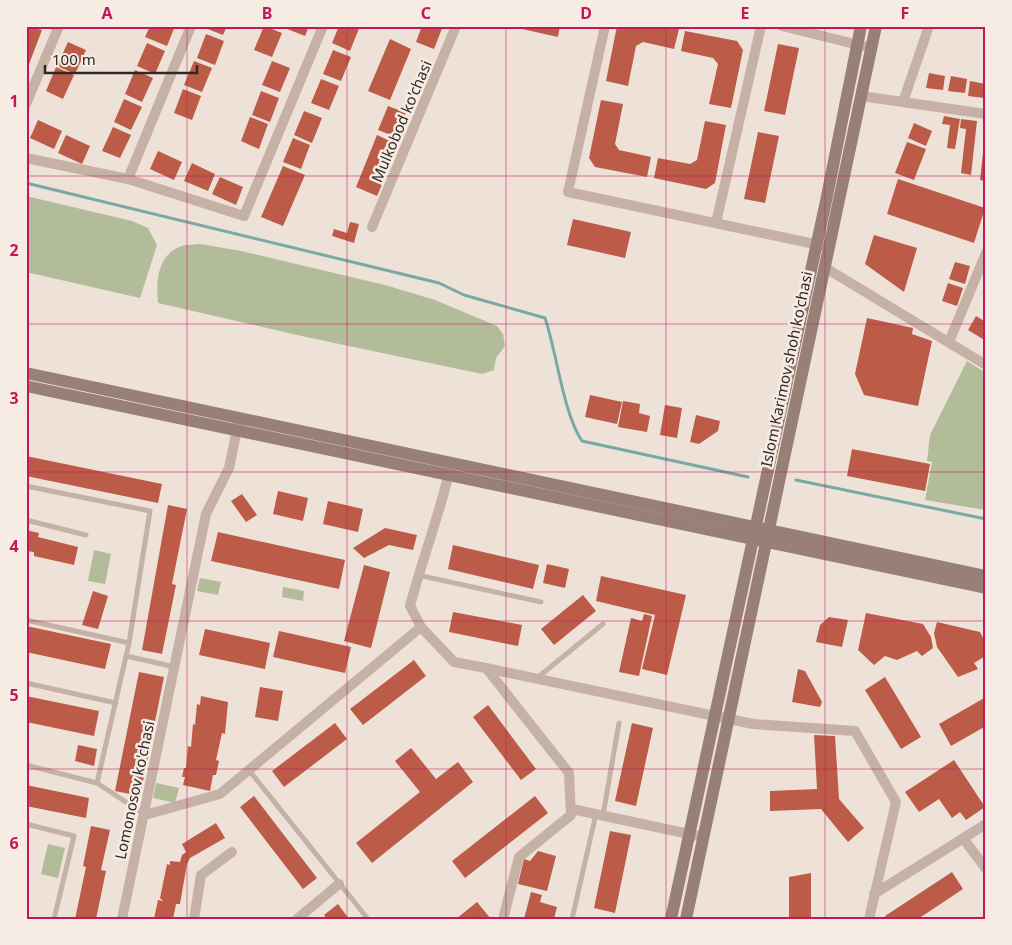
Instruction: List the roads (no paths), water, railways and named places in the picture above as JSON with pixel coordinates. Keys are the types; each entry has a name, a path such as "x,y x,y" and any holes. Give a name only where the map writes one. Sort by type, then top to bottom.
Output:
{"main road":[{"name":"Islom Karimov shoh ko'chasi","path":"671,919 861,26"},
{"name":"Islom Karimov shoh ko'chasi","path":"686,919 876,26"},
{"path":"26,373 449,476 986,576"},
{"path":"26,386 452,462 754,532"},
{"path":"769,535 986,588"}],"street":[{"path":"26,104 59,26"},
{"path":"128,179 191,26"},
{"path":"26,158 128,179 244,216 323,26"},
{"name":"Mulkobod ko'chasi","path":"372,228 456,26"},
{"path":"606,26 568,192 828,246"},
{"path":"716,223 761,26"},
{"path":"782,26 871,48"},
{"path":"903,102 929,26"},
{"path":"861,96 986,114"},
{"path":"949,342 986,254"},
{"path":"824,267 986,365"},
{"name":"Lomonosov ko'chasi","path":"122,919 206,514 229,468 238,424"},
{"path":"452,462 440,512 418,575 410,606 421,628 454,662 754,724 855,731 896,802 869,919"},
{"path":"145,815 220,794 421,628"},
{"path":"486,668 569,773 572,808 571,815 519,857 503,919"},
{"path":"572,808 703,837"},
{"path":"874,894 986,824"},
{"path":"963,838 986,869"},
{"path":"194,919 201,875 232,852"},
{"path":"297,919 339,884"}],"lane":[{"path":"26,486 150,511 129,643 97,783"},
{"path":"26,520 86,535"},
{"path":"418,575 541,602"},
{"path":"26,620 129,643"},
{"path":"537,678 603,624"},
{"path":"126,656 174,667"},
{"path":"26,683 116,703"},
{"path":"572,919 600,814 619,723"},
{"path":"26,765 97,783 145,815"},
{"path":"248,769 368,919"},
{"path":"26,824 74,836 54,919"}],"waterway":[{"path":"26,183 439,283 464,295 545,318 565,399 575,429 582,441 748,477"},
{"path":"796,480 986,519"}]}
